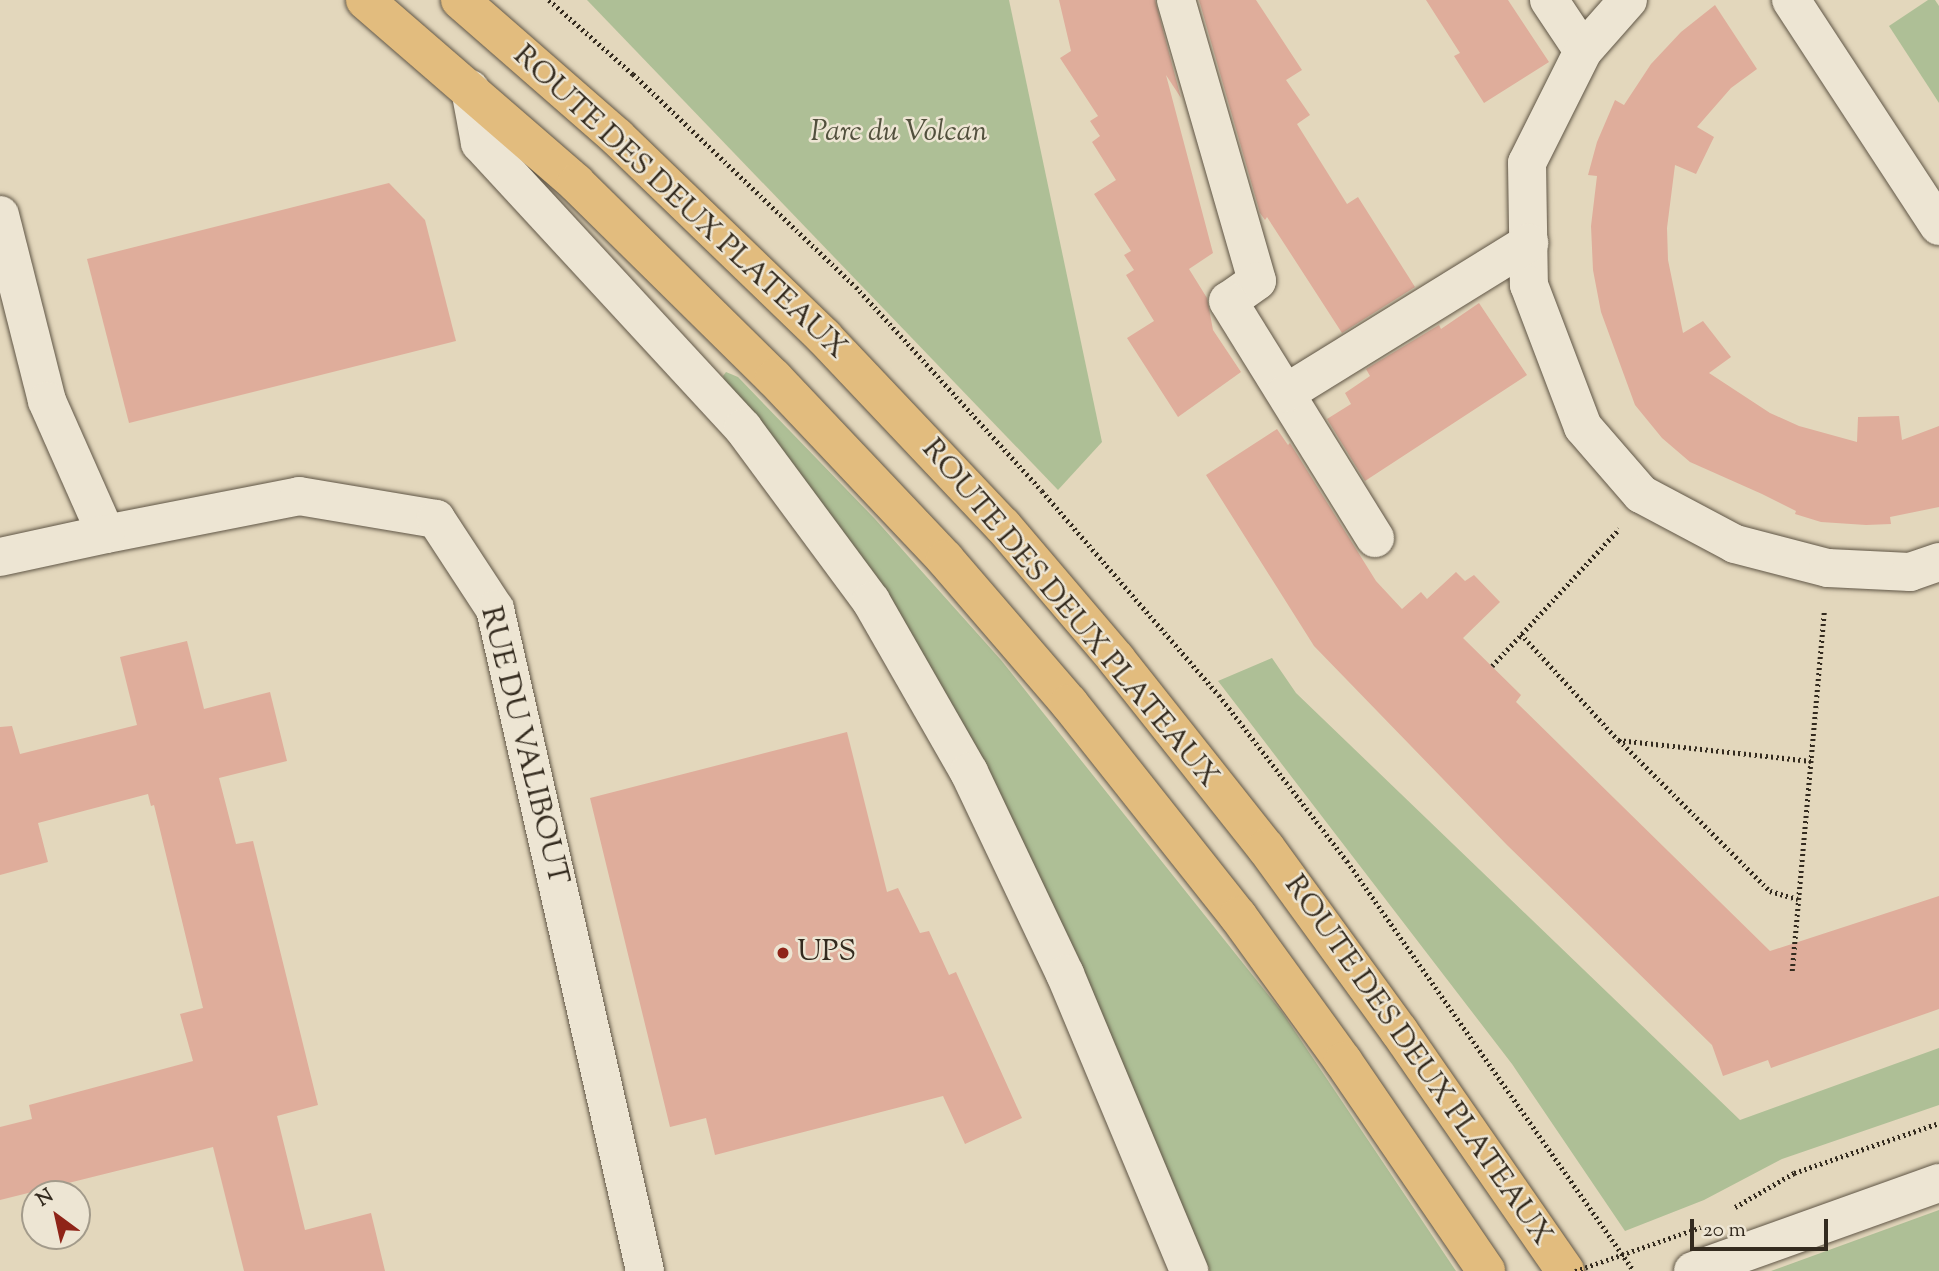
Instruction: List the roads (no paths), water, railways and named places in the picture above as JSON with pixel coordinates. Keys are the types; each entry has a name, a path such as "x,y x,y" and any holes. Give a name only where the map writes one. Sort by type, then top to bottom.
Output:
{"main road":[{"name":"ROUTE DES DEUX PLATEAUX","path":"365,0 576,183 774,378 945,559 1061,692 1238,916 1343,1061 1486,1271"},
{"name":"ROUTE DES DEUX PLATEAUX","path":"460,0 617,137 824,337 1003,526 1116,659 1266,848 1399,1031 1565,1271"}],"street":[{"path":"1176,0 1257,281 1228,301 1375,538"},
{"path":"1549,0 1583,51"},
{"path":"1628,0 1583,51 1527,163 1530,285 1583,428 1648,498 1735,544 1828,568 1910,572 1939,562"},
{"path":"1791,0 1932,202"},
{"name":"ROUTE DES DEUX PLATEAUX","path":"470,89 480,143 743,428 872,601 969,772 1053,949 1189,1271"},
{"path":"0,215 47,401 106,534"},
{"path":"1286,393 1529,243"},
{"name":"RUE DU VALIBOUT","path":"0,557 299,496 436,519 495,609 645,1271"},
{"path":"1704,1267 1939,1184"}],"place":[{"name":"UPS","path":"783,953"}],"park label":[{"name":"Parc du Volcan","path":"899,133"}]}
